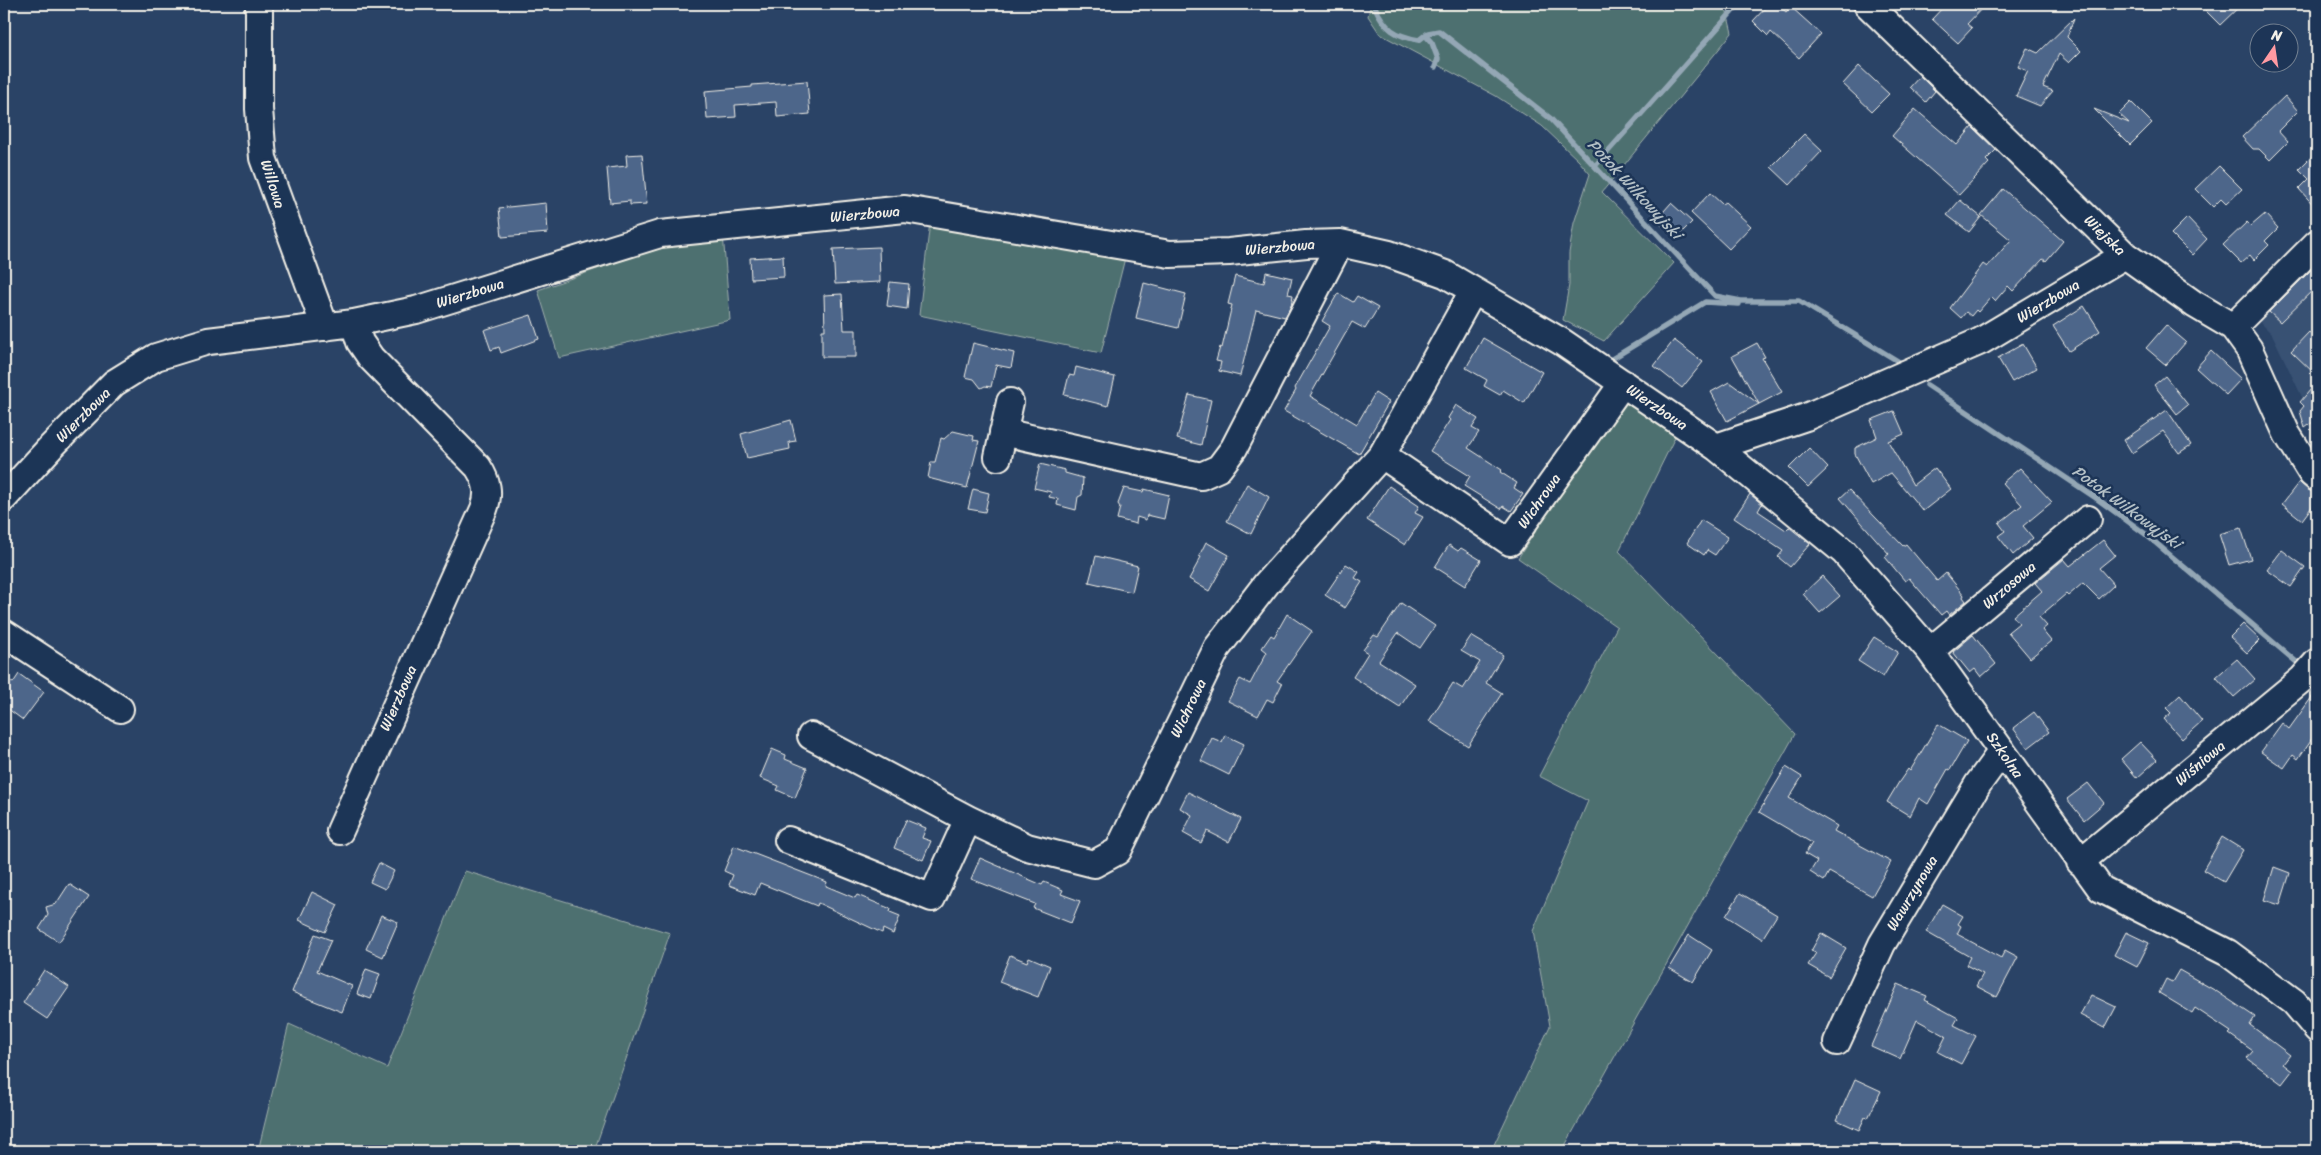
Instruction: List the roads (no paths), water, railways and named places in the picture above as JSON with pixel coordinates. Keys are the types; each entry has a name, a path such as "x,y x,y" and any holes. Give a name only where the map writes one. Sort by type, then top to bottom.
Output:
{"street":[{"name":"Willowa","path":"259,4 259,109 263,158 325,327"},
{"name":"Wiejska","path":"1867,4 2126,255 2194,304 2233,327 2249,349 2287,434 2312,474 2317,478"},
{"name":"Wierzbowa","path":"4,498 114,383 156,357 208,341 354,323 416,310 660,234 905,209 1170,254 1229,252 1306,244 1340,243 1389,254 1445,274 1562,342 1716,447 1806,417 1981,341 2126,255"},
{"path":"2233,327 2317,242"},
{"path":"1004,432 1202,476 1219,468 1234,448 1340,243"},
{"name":"Wichrowa","path":"811,736 968,819 1027,847 1094,864 1118,851 1217,648 1267,583 1382,456 1473,290"},
{"name":"Wierzbowa","path":"340,830 484,509 488,491 484,477 478,467 371,358 360,342 354,323"},
{"name":"Wichrowa","path":"1382,456 1510,542 1622,383"},
{"path":"998,457 1010,402"},
{"name":"Szkolna","path":"1716,447 1844,552 1930,651 2101,889 2228,953 2294,1002 2317,1029"},
{"name":"Wrzosowa","path":"1930,651 2088,519"},
{"path":"4,633 120,709"},
{"name":"Wiśniowa","path":"2080,862 2302,679 2317,662"},
{"name":"Wawrzynowa","path":"1837,1042 1882,944 1978,784 2002,751"},
{"path":"788,840 932,898 968,819"}],"waterway":[{"name":"Potok Wilkowyjski","path":"1376,4 1375,7 1383,21 1397,34 1419,40 1428,33 1439,31 1551,119 1715,296 1741,301 1799,301 1901,363"},
{"path":"1595,166 1739,4"},
{"path":"1426,36 1432,43 1438,59 1435,67"},
{"path":"1610,360 1705,302 1739,304"},
{"name":"Potok Wilkowyjski","path":"1927,385 2096,498 2144,533 2300,665"}]}
